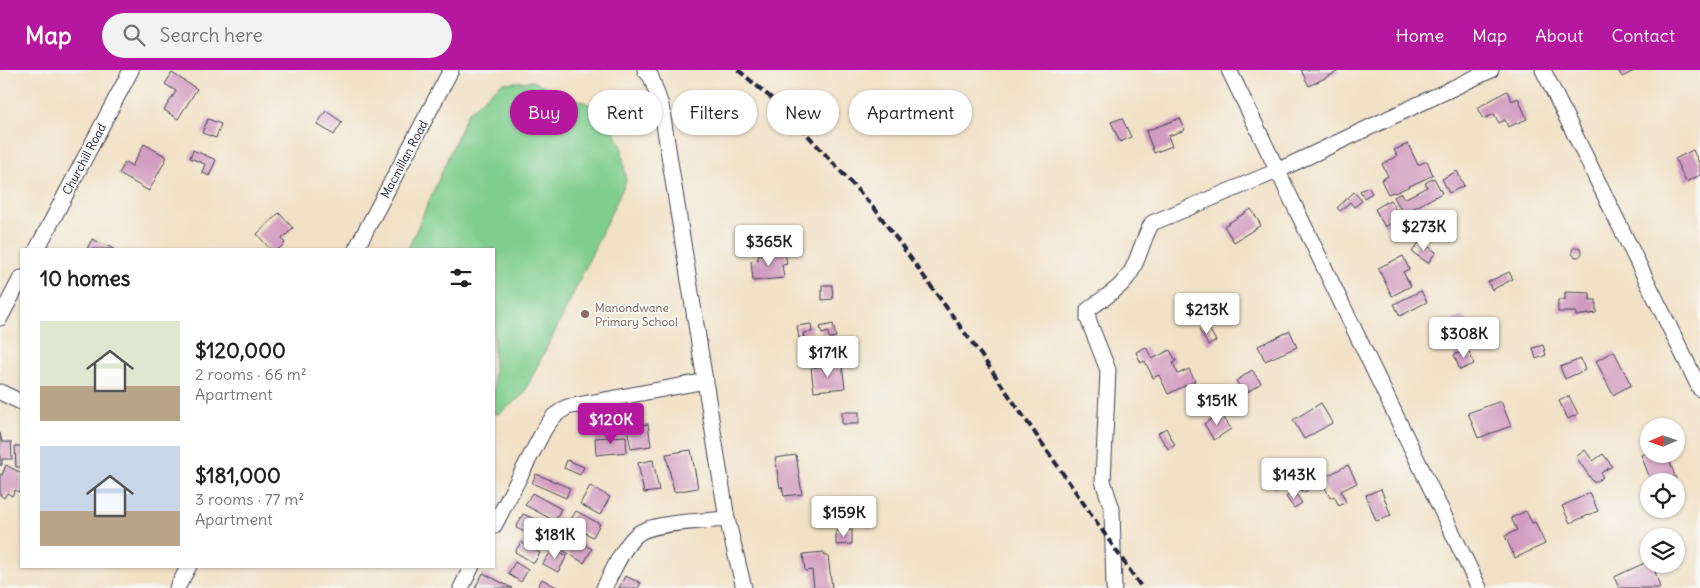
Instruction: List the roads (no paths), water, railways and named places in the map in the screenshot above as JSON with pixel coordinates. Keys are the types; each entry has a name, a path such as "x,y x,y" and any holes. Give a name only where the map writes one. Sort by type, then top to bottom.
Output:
{"street":[{"name":"Churchill Road","path":"38,248 131,70"},
{"name":"Macmillan Road","path":"357,248 451,70"},
{"path":"644,70 651,77 661,105 728,519 744,588"},
{"path":"1229,70 1479,588"},
{"path":"1114,588 1112,509 1104,481 1108,370 1088,319 1088,310 1117,290 1132,270 1143,240 1152,223 1277,170 1491,70"},
{"path":"1543,70 1700,389"},
{"path":"0,318 20,280"},
{"path":"495,524 545,428 554,416 567,406 706,381"},
{"path":"0,392 20,402"},
{"path":"604,588 630,542 639,532 656,527 728,519"},
{"path":"177,588 188,568"},
{"path":"461,588 471,568"}],"railway":[{"path":"738,70 782,107 875,209 981,355 1142,588"}],"place":[{"name":"Manondwane Primary School","path":"585,314"}]}
